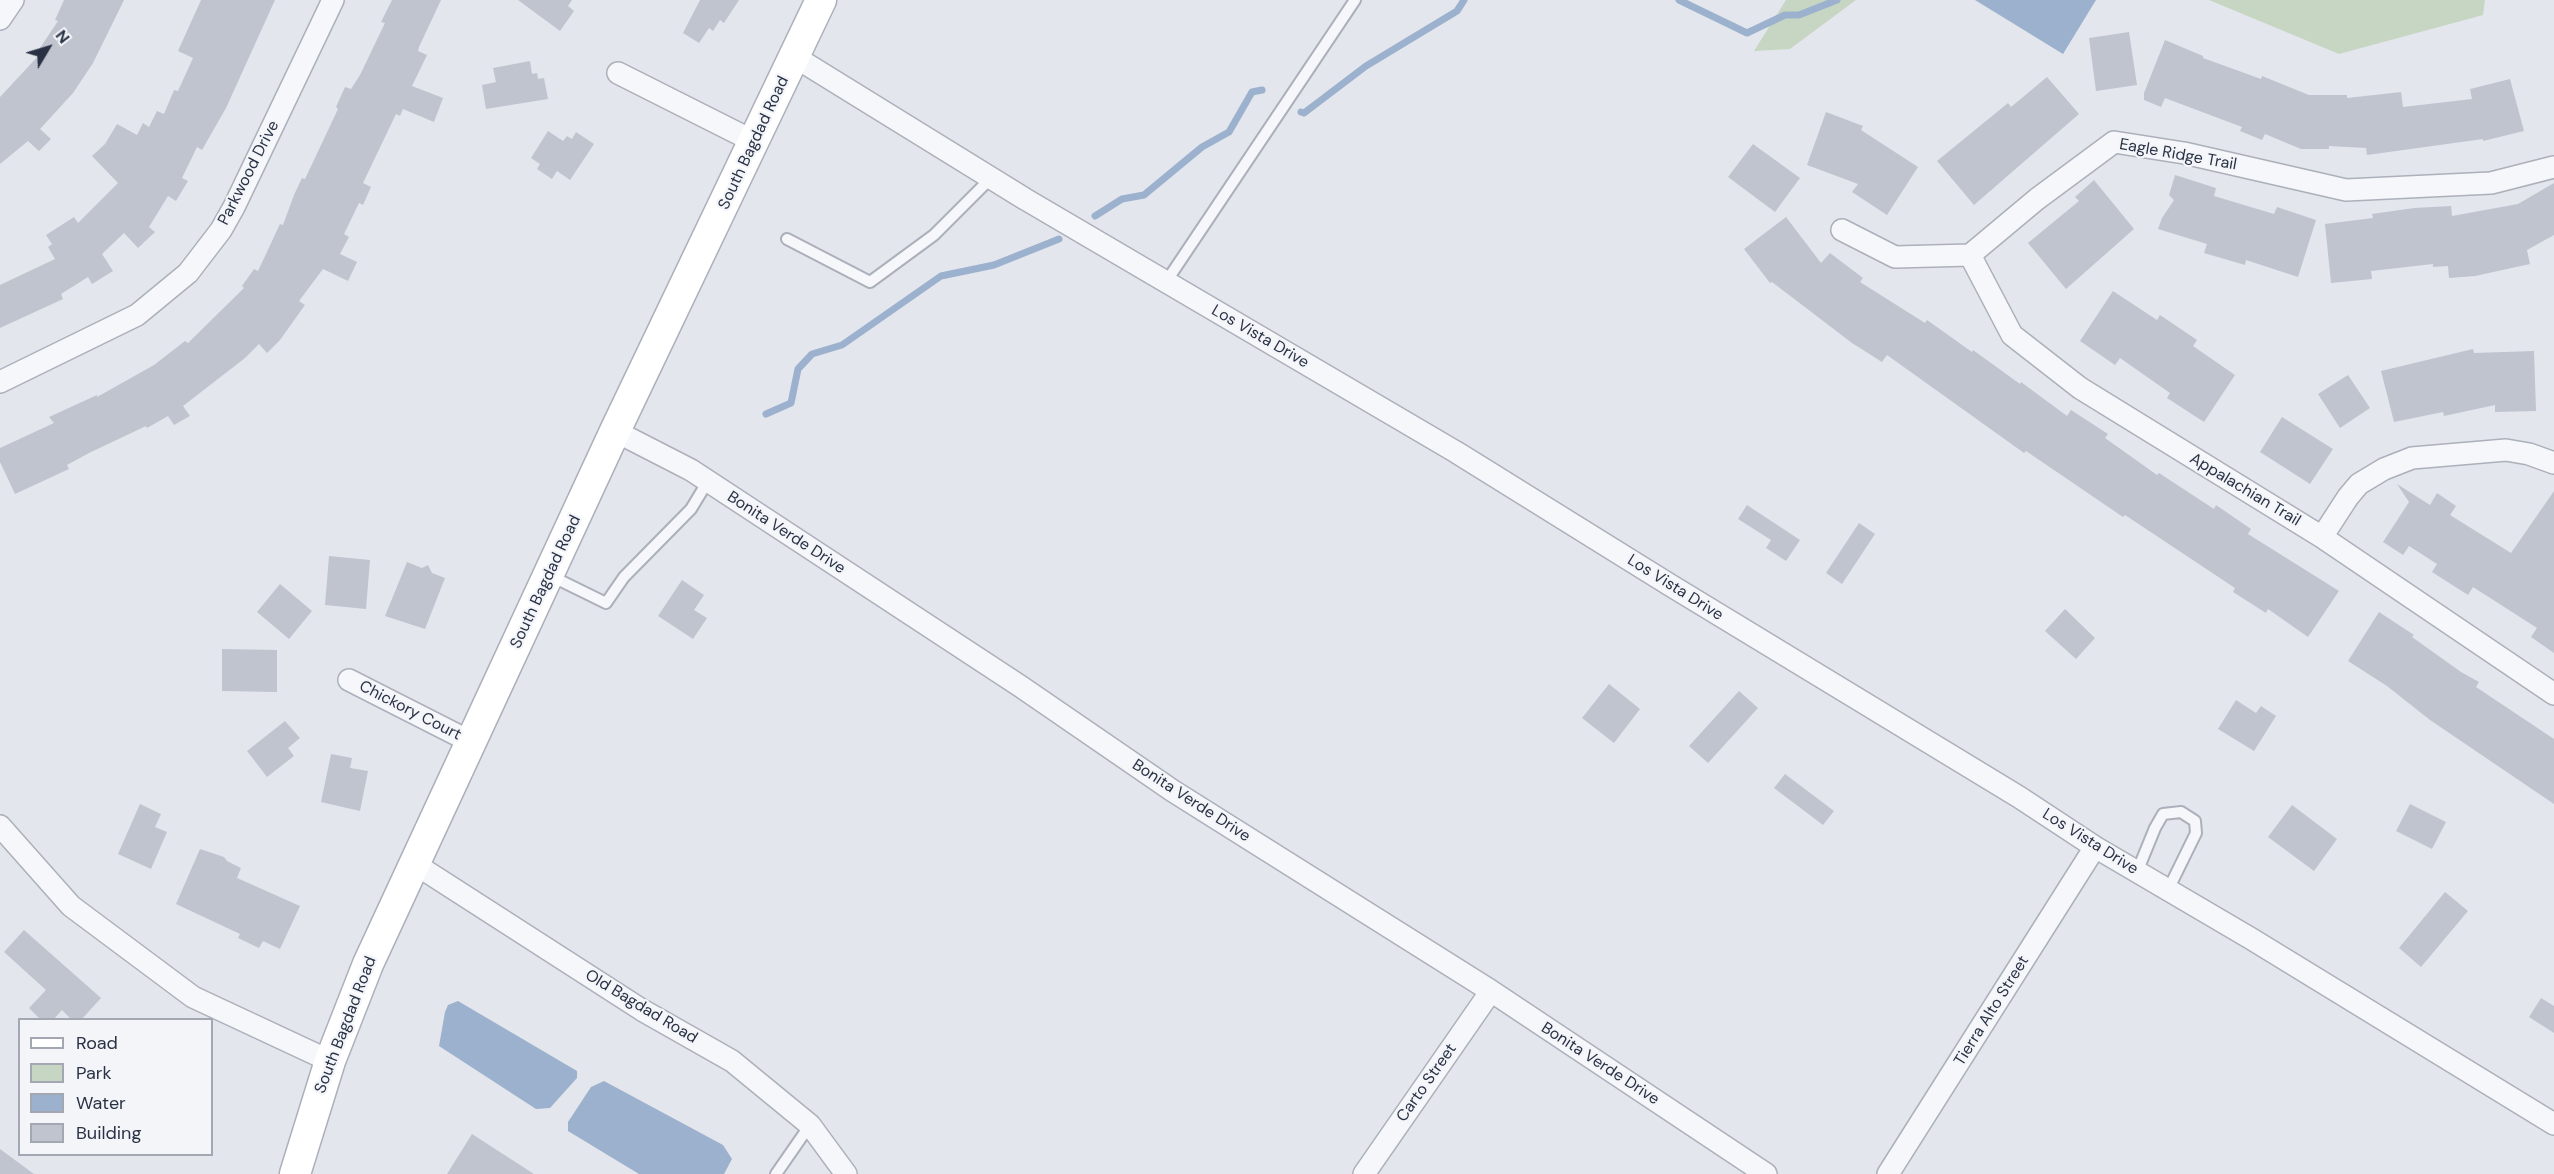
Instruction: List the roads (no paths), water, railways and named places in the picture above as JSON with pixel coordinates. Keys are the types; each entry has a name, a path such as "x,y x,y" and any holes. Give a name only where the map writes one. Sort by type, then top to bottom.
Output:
{"main road":[{"name":"South Bagdad Road","path":"294,1174 330,1060 369,964 615,431 821,0"}],"street":[{"path":"0,19 13,0"},
{"name":"Parkwood Drive","path":"0,382 137,315 188,273 221,230 234,207 333,0"},
{"name":"Los Vista Drive","path":"795,57 991,178 1456,452 2019,797 2095,848 2554,1124"},
{"path":"618,73 755,142"},
{"name":"Eagle Ridge Trail","path":"1970,255 2037,199 2114,142 2184,153 2346,190 2491,183 2554,167"},
{"path":"1842,230 1896,256 1970,255"},
{"name":"Appalachian Trail","path":"1970,255 2012,335 2080,388 2322,537 2554,694"},
{"name":"Bonita Verde Drive","path":"615,431 708,481 1020,686 1173,791 1491,991 1766,1174"},
{"path":"2322,537 2358,484 2384,469 2412,458 2506,450 2529,454 2554,463"},
{"name":"Chickory Court","path":"350,680 471,742"},
{"path":"0,826 71,906 193,997 330,1060"},
{"name":"Tierra Alto Street","path":"1888,1174 2095,848"},
{"name":"Old Bagdad Road","path":"415,864 642,1010 732,1061 810,1125 846,1174"},
{"name":"Carto Street","path":"1364,1174 1491,991"}],"lane":[{"path":"1166,282 1355,0"},
{"path":"787,239 870,282 934,235 991,178"},
{"path":"549,575 606,603 624,577 691,509 708,481"},
{"path":"2137,872 2163,814 2181,812 2195,821 2196,833 2168,890"},
{"path":"776,1174 810,1125"}],"water":[{"path":"1975,0 2096,0 2063,54"},
{"path":"458,1001 577,1071 577,1078 550,1108 536,1109 439,1046 445,1012 448,1005"},
{"path":"604,1081 723,1145 732,1159 724,1174 639,1174 568,1131 568,1122 591,1087"}],"waterway":[{"path":"1301,112 1304,113 1366,66 1457,11 1464,0"},
{"path":"1679,0 1747,33 1785,15 1799,15 1837,0"},
{"path":"1095,216 1122,199 1144,195 1202,147 1229,132 1252,92 1262,90"},
{"path":"766,414 791,403 798,369 812,354 842,345 941,276 994,265 1059,239"}]}
